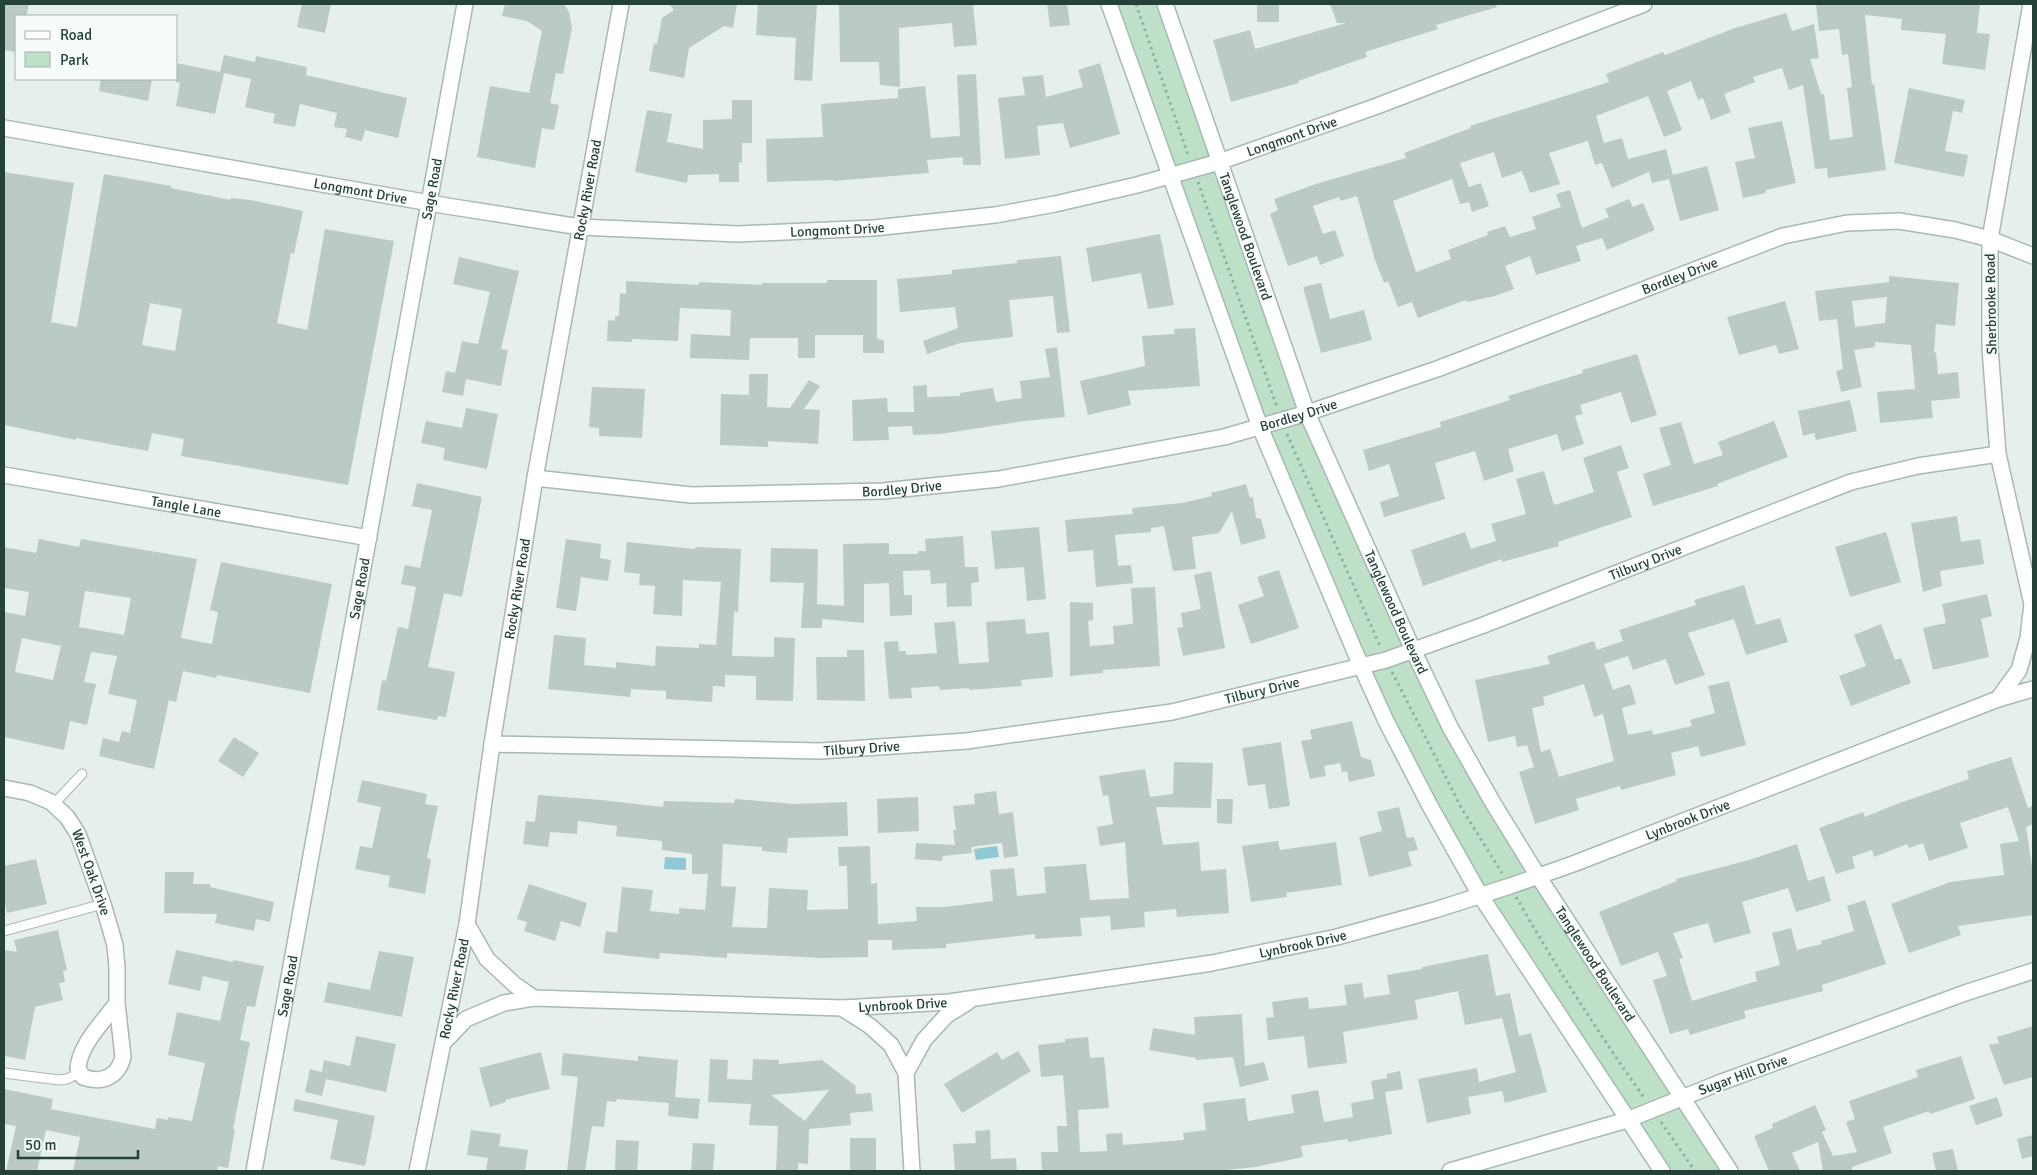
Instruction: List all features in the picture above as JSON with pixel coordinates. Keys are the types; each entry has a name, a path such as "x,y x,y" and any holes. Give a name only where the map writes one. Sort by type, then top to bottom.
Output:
{"street":[{"name":"Sage Road","path":"254,1171 465,4"},
{"name":"Rocky River Road","path":"417,1171 445,1041 467,924 492,744 535,478 620,4"},
{"path":"1110,4 1260,427 1386,721 1430,806 1480,895 1662,1171"},
{"name":"Tanglewood Boulevard","path":"1165,4 1307,413 1413,650 1450,727 1493,804 1538,876 1730,1171"},
{"name":"Longmont Drive","path":"4,128 430,203 580,227 738,234 874,228 995,215 1055,204 1219,162 1377,106 1644,4"},
{"name":"Sherbrooke Road","path":"1998,699 2018,670 2028,638 2033,605 1998,454 1990,348 1990,239 2031,4"},
{"name":"Bordley Drive","path":"535,478 691,495 883,491 999,479 1136,455 1224,437 1307,413 1437,369 1783,236 1847,223 1899,221 1955,230 1990,239 2033,256"},
{"name":"Tilbury Drive","path":"492,744 820,751 967,741 1172,712 1361,666 1413,650 1481,626 1850,482 1918,466 1998,454"},
{"name":"Tangle Lane","path":"4,475 369,538"},
{"name":"Lynbrook Drive","path":"445,1041 466,1019 504,1003 534,998 842,1008 949,1002 1212,963 1337,937 1538,876 1998,699 2033,690"},
{"name":"West Oak Drive","path":"4,788 42,797 54,804 67,817 75,829 112,932 116,956 117,1003 123,1050 121,1064 111,1077 104,1080 90,1080 79,1073"},
{"path":"467,924 487,959 515,985 534,998"},
{"name":"Sugar Hill Drive","path":"1450,1171 1627,1120 1719,1083 1966,993 2033,971"},
{"path":"906,1073 924,1040 947,1015 974,998"},
{"path":"79,1073 78,1064 84,1050 117,1003"},
{"path":"842,1008 870,1026 891,1044 906,1073 912,1171"}],"lane":[{"path":"54,804 82,774"},
{"path":"4,931 103,904"},
{"path":"4,1072 59,1080 67,1079 79,1073"}],"green space":[{"path":"1116,4 1158,4 1404,644 1614,1007 1723,1171 1668,1171 1488,898 1397,732 1267,431"}],"water":[{"path":"997,846 999,857 976,860 974,849"},
{"path":"665,857 686,858 686,870 664,869"}],"building":[{"path":"4,4 29,4 26,15 15,15 15,52 4,50"},
{"path":"302,4 331,4 325,33 297,27"},
{"path":"505,4 564,4 569,12 572,28 563,74 556,73 550,103 559,105 554,130 542,128 535,168 477,157 490,86 529,93 542,31 527,21 502,16"},
{"path":"669,4 737,4 733,28 724,26 689,48 684,78 649,71 654,43 657,44 662,18 674,10"},
{"path":"758,4 817,4 812,81 794,80 796,38 756,35"},
{"path":"839,4 973,4 977,45 954,47 952,23 899,28 900,87 880,85 879,62 840,62"},
{"path":"1047,4 1067,4 1070,25 1050,27"},
{"path":"1257,4 1279,4 1279,22 1257,22"},
{"path":"1330,4 1496,4 1497,7 1436,25 1438,29 1365,52 1367,57 1298,81 1299,83 1231,102 1213,40 1250,30 1255,49 1346,23 1337,23"},
{"path":"1816,4 1980,4 1977,33 1990,34 1985,70 1942,64 1946,34 1901,30 1902,19 1865,15 1872,85 1874,84 1886,170 1828,178 1827,168 1815,169 1803,85 1789,90 1782,68 1753,77 1755,82 1724,94 1731,112 1711,120 1703,98 1698,100 1691,81 1667,91 1682,130 1664,137 1648,96 1596,116 1604,143 1622,138 1628,159 1666,149 1673,175 1707,166 1719,210 1680,221 1669,179 1652,183 1649,172 1612,188 1602,163 1595,165 1588,141 1549,153 1560,184 1530,193 1522,171 1502,178 1494,152 1460,163 1469,187 1481,183 1489,206 1472,212 1469,202 1460,204 1452,179 1393,201 1416,272 1451,259 1448,250 1488,235 1487,232 1505,226 1510,237 1536,229 1532,217 1561,207 1556,194 1570,190 1582,228 1609,217 1605,209 1629,199 1633,207 1643,203 1655,230 1607,250 1602,238 1576,246 1581,261 1536,275 1530,256 1505,266 1514,289 1495,296 1467,302 1466,300 1418,318 1412,302 1398,307 1388,281 1384,283 1375,260 1357,196 1340,201 1339,197 1313,206 1323,234 1335,230 1344,256 1320,265 1317,256 1288,266 1270,214 1278,210 1274,199 1319,183 1406,158 1404,153 1471,128 1470,126 1609,82 1606,74 1663,52 1665,55 1735,28 1786,13 1792,31 1814,24 1819,58 1810,59 1821,94 1824,94 1830,140 1853,137 1847,88 1852,87 1848,54 1842,55 1839,29 1819,31"},
{"path":"224,55 255,62 256,56 307,67 306,75 407,98 398,138 365,130 362,141 345,137 347,129 334,127 337,113 300,104 295,127 273,123 275,114 245,107 251,79 224,73 215,114 176,106 180,83 176,82 178,80 178,63 220,72"},
{"path":"1100,63 1120,134 1070,148 1063,123 1037,126 1040,155 1005,159 998,98 1025,95 1022,77 1043,75 1046,97 1083,87 1078,70"},
{"path":"976,74 981,165 963,165 963,157 927,160 929,173 834,181 767,182 766,139 823,137 821,104 898,98 898,89 925,86 931,138 960,136 957,75"},
{"path":"101,80 152,80 148,101 99,91"},
{"path":"1909,88 1965,100 1962,113 1953,111 1945,151 1968,155 1964,177 1894,163"},
{"path":"732,100 752,100 752,143 742,143 742,163 739,162 739,182 719,182 719,174 688,175 687,183 635,172 647,110 672,114 667,142 703,149 703,120 732,119"},
{"path":"1782,121 1796,183 1743,198 1735,162 1755,158 1748,128"},
{"path":"4,172 74,183 51,322 77,327 104,174 171,186 171,188 231,200 231,198 250,200 303,211 294,254 291,253 277,323 307,330 325,229 394,241 348,485 181,456 184,439 152,433 148,451 76,438 76,440 4,425","holes":["150,303 182,309 175,351 142,345"]},
{"path":"1160,234 1174,305 1148,309 1141,273 1092,282 1086,248"},
{"path":"1061,256 1070,332 1057,333 1053,296 1009,300 1013,337 960,343 927,354 923,341 958,328 955,307 900,312 897,279 952,274 952,270 1017,263 1017,260"},
{"path":"459,257 519,271 501,349 508,350 501,386 466,379 463,396 442,392 446,371 455,373 462,341 478,344 490,292 453,284"},
{"path":"1889,276 1959,283 1955,326 1936,324 1934,353 1936,352 1938,374 1958,372 1960,398 1931,401 1933,418 1880,423 1877,392 1915,389 1911,345 1875,342 1875,347 1854,350 1862,387 1841,392 1836,371 1843,369 1837,319 1819,321 1815,291 1889,282","holes":["1887,297 1885,323 1855,327 1852,301"]},
{"path":"827,280 877,280 877,339 884,340 884,353 863,353 863,335 815,335 815,358 798,358 798,338 750,338 749,360 690,358 691,334 730,336 731,310 680,308 678,341 632,339 632,342 607,341 608,320 615,321 615,316 619,316 620,293 626,294 626,281 699,285 699,282 762,285 762,283 827,283"},
{"path":"1321,283 1330,319 1364,310 1372,340 1321,353 1303,287"},
{"path":"1785,301 1799,349 1779,354 1776,345 1739,355 1727,317"},
{"path":"1195,328 1200,386 1128,391 1131,405 1088,415 1080,381 1145,366 1142,336 1175,334 1174,329"},
{"path":"1057,347 1065,417 1024,421 940,434 913,435 912,426 888,427 889,440 853,441 852,400 887,398 888,412 914,412 913,386 927,385 927,397 960,396 960,393 993,388 996,402 1022,398 1020,381 1050,377 1045,349"},
{"path":"1637,354 1657,415 1631,423 1621,392 1580,405 1583,414 1575,416 1584,444 1562,451 1557,434 1508,449 1514,471 1484,481 1475,451 1435,463 1445,499 1384,517 1380,502 1399,496 1389,464 1369,471 1363,450 1441,427 1440,422 1510,400 1508,396 1583,373 1582,370"},
{"path":"749,374 768,374 767,407 790,408 809,380 820,386 804,409 820,410 818,444 768,441 768,447 720,445 721,394 749,395"},
{"path":"592,387 645,389 642,438 599,436 599,428 589,427"},
{"path":"1850,400 1857,431 1816,440 1814,433 1803,436 1798,411"},
{"path":"466,408 498,414 487,469 443,460 445,448 421,443 426,421 462,428"},
{"path":"1774,421 1788,457 1717,484 1718,486 1653,506 1643,474 1671,465 1659,428 1681,422 1694,464 1723,455 1718,442"},
{"path":"1621,445 1629,468 1617,472 1632,517 1558,542 1559,546 1502,562 1502,559 1423,586 1411,550 1465,532 1471,549 1496,541 1491,524 1526,514 1516,479 1544,471 1554,505 1594,492 1583,458"},
{"path":"417,483 482,497 462,597 444,593 428,667 455,672 446,717 438,716 437,720 377,710 382,680 386,681 398,627 408,629 416,587 401,584 405,565 420,568 432,510 412,506"},
{"path":"1246,484 1250,498 1253,497 1256,518 1261,519 1266,538 1241,545 1232,511 1219,533 1192,537 1196,569 1173,571 1164,526 1151,528 1151,532 1115,535 1118,566 1131,565 1133,583 1096,587 1093,550 1068,552 1065,520 1133,514 1132,508 1182,503 1212,496 1211,493"},
{"path":"1957,516 1961,542 1980,539 1984,564 1940,571 1942,586 1923,592 1911,523"},
{"path":"1039,527 1046,599 1027,601 1024,567 995,569 991,531"},
{"path":"1886,532 1901,582 1850,597 1835,547"},
{"path":"963,536 965,567 978,567 979,582 971,583 972,606 947,607 946,583 931,584 930,570 903,571 904,595 912,595 912,615 890,616 889,583 864,584 864,623 822,619 822,628 801,628 804,583 770,582 771,548 818,549 817,604 844,606 843,544 889,543 889,554 918,554 918,551 926,551 925,539"},
{"path":"39,539 79,547 81,539 197,559 181,638 212,644 218,612 210,610 221,562 332,584 310,693 217,675 216,678 183,671 176,702 169,700 154,769 99,756 103,738 119,742 122,731 130,733 137,700 108,694 117,656 91,652 84,682 96,684 87,725 70,721 64,750 4,737 4,612 25,616 29,592 4,588 4,547 36,553","holes":["85,591 131,598 124,635 79,627","22,638 61,646 53,680 15,672"]},
{"path":"566,539 601,544 600,558 611,560 608,581 581,577 576,611 556,608"},
{"path":"627,542 695,549 696,547 741,549 738,612 734,611 732,656 774,657 774,637 795,638 793,701 756,700 756,676 725,675 725,687 713,686 712,702 666,699 666,691 631,689 630,697 548,689 554,635 586,638 584,665 616,668 616,662 655,666 656,646 699,648 699,644 716,645 721,582 683,580 682,616 653,614 655,586 639,585 640,574 624,572"},
{"path":"1279,570 1299,628 1251,644 1238,605 1264,596 1257,577"},
{"path":"1211,571 1225,648 1183,656 1177,628 1183,627 1181,613 1201,609 1194,575"},
{"path":"1744,585 1756,625 1780,618 1788,642 1746,655 1734,619 1688,633 1705,675 1675,685 1666,659 1633,670 1628,656 1604,664 1613,690 1630,684 1636,704 1622,708 1628,735 1652,730 1653,735 1692,726 1690,720 1715,713 1708,686 1729,681 1746,745 1701,757 1698,746 1671,753 1676,775 1621,790 1620,786 1576,799 1579,810 1535,824 1519,772 1534,767 1527,745 1517,747 1515,736 1488,742 1475,680 1550,664 1547,656 1594,641 1597,650 1623,641 1619,630 1696,605 1694,600","holes":["1584,684 1594,717 1603,714 1614,761 1559,777 1550,749 1541,752 1532,708 1545,705 1543,697"]},
{"path":"1155,587 1160,666 1103,670 1103,673 1070,676 1070,602 1093,603 1093,620 1088,621 1090,646 1114,644 1113,626 1133,624 1131,588"},
{"path":"1987,594 1992,616 1981,619 1989,657 1933,670 1923,628 1946,623 1942,604"},
{"path":"1025,619 1026,634 1049,632 1053,677 1021,680 1022,686 969,690 969,688 940,690 939,686 911,688 912,698 889,699 884,642 898,641 899,651 906,651 906,655 937,653 934,623 955,621 959,664 989,662 986,622"},
{"path":"1881,624 1895,660 1901,658 1911,683 1851,706 1839,676 1866,666 1854,635"},
{"path":"847,650 864,650 865,701 817,700 816,657 847,657"},
{"path":"1352,721 1361,757 1371,760 1375,776 1349,782 1347,771 1342,772 1340,763 1324,766 1326,776 1310,779 1301,741 1312,739 1310,730"},
{"path":"234,737 259,753 243,777 218,761"},
{"path":"1281,742 1290,806 1269,809 1265,784 1248,786 1242,748"},
{"path":"2011,757 2028,808 2033,806 2033,824 2026,827 2033,873 2033,915 1958,926 1961,935 1909,953 1891,904 1950,882 2004,875 2000,844 2019,841 2008,807 1960,823 1968,848 1929,861 1923,843 1909,848 1907,844 1874,857 1872,850 1852,857 1855,868 1836,874 1819,828 1863,812 1865,817 1969,779 1967,771"},
{"path":"1174,762 1213,763 1211,808 1156,807 1163,845 1199,842 1201,871 1226,869 1229,913 1177,917 1176,909 1144,912 1145,927 1111,930 1110,916 1080,918 1082,936 1035,939 1035,934 946,944 946,948 892,950 892,940 868,940 868,957 821,958 727,953 727,958 660,953 659,959 603,953 606,931 617,933 622,887 653,890 650,911 679,914 679,908 705,910 708,874 692,874 692,854 662,850 662,841 616,836 617,826 578,821 577,834 550,832 548,847 523,844 526,821 535,822 538,795 663,807 664,801 734,803 735,799 793,804 847,802 848,836 788,838 787,853 762,851 762,847 723,844 721,886 736,887 732,927 767,928 769,888 808,890 807,910 848,909 847,866 839,866 838,847 870,846 871,884 877,883 878,924 917,921 916,907 944,907 993,901 990,870 1014,868 1017,896 1046,893 1044,867 1086,864 1090,900 1129,898 1125,842 1100,846 1097,827 1113,824 1108,795 1103,796 1099,776 1145,769 1150,797 1173,794"},
{"path":"362,780 427,794 425,804 438,806 427,858 431,859 425,894 388,887 390,876 355,869 360,846 372,848 381,807 357,802"},
{"path":"996,791 999,814 1013,812 1018,856 1004,858 1002,843 971,847 972,853 943,856 942,861 915,859 916,843 955,845 953,830 956,830 953,806 975,804 974,794"},
{"path":"918,797 919,831 878,833 877,799"},
{"path":"1217,799 1233,799 1232,824 1217,823"},
{"path":"1399,807 1407,838 1414,837 1418,850 1408,852 1412,866 1369,877 1359,837 1382,831 1377,812"},
{"path":"1278,841 1280,850 1336,842 1342,885 1286,893 1287,897 1251,902 1242,846"},
{"path":"1797,844 1808,881 1824,876 1831,901 1796,912 1788,888 1742,902 1751,933 1714,943 1708,923 1673,933 1683,958 1679,959 1692,1001 1757,981 1755,972 1780,965 1772,933 1791,928 1797,950 1822,944 1821,941 1854,931 1847,906 1865,900 1886,964 1822,985 1823,991 1744,1011 1746,1018 1690,1035 1688,1029 1670,1034 1653,980 1667,976 1658,952 1621,966 1599,912 1677,881 1676,879 1749,860"},
{"path":"36,859 47,904 7,913 4,898 4,866"},
{"path":"165,872 194,872 193,884 210,884 210,887 274,902 270,922 256,919 254,931 215,923 217,914 164,913"},
{"path":"529,884 587,903 580,927 561,921 555,941 524,931 527,922 517,919"},
{"path":"58,930 67,970 63,971 65,982 59,983 63,1000 35,1007 25,1060 4,1056 4,950 17,952 14,940"},
{"path":"176,950 233,962 233,960 264,966 255,1007 247,1006 240,1040 250,1042 233,1129 235,1129 228,1168 218,1166 217,1171 73,1171 80,1137 46,1130 37,1171 6,1171 16,1126 4,1124 4,1089 53,1099 51,1109 155,1129 157,1118 168,1120 168,1117 192,1121 205,1063 168,1055 177,1012 220,1021 229,982 203,976 200,991 168,984"},
{"path":"379,951 414,957 402,1017 324,1002 328,982 370,990"},
{"path":"1488,954 1496,996 1510,993 1519,1036 1531,1033 1547,1092 1505,1103 1502,1091 1468,1097 1471,1114 1427,1123 1418,1079 1477,1068 1479,1082 1516,1072 1502,1018 1465,1025 1458,991 1415,1000 1418,1019 1343,1032 1347,1063 1308,1068 1304,1036 1268,1040 1266,1018 1274,1017 1272,1002 1308,997 1309,1009 1347,1005 1344,985 1362,983 1364,998 1390,994 1387,975"},
{"path":"1242,1014 1245,1066 1264,1062 1269,1080 1240,1087 1233,1057 1196,1060 1196,1058 1149,1050 1153,1028 1195,1035 1194,1017"},
{"path":"2033,1026 2033,1077 2004,1085 1989,1045 1999,1043 1997,1037"},
{"path":"356,1036 396,1044 386,1092 326,1079 322,1096 305,1092 310,1069 322,1072 324,1060 350,1066"},
{"path":"1088,1037 1090,1058 1104,1057 1109,1108 1078,1110 1080,1152 1107,1151 1106,1134 1122,1133 1123,1145 1184,1140 1183,1133 1206,1130 1203,1103 1245,1098 1248,1121 1294,1113 1291,1095 1318,1090 1324,1122 1353,1117 1351,1103 1374,1099 1371,1081 1387,1078 1387,1074 1400,1071 1403,1089 1385,1092 1392,1134 1348,1142 1348,1139 1301,1146 1303,1157 1255,1167 1217,1171 1042,1171 1041,1152 1058,1152 1057,1126 1067,1126 1063,1075 1041,1077 1038,1045 1065,1042 1065,1039"},
{"path":"1018,1051 1031,1071 962,1113 944,1084 997,1052 1002,1060"},
{"path":"541,1052 550,1089 505,1100 506,1102 490,1107 479,1068"},
{"path":"563,1053 638,1061 638,1056 678,1060 675,1097 700,1099 698,1119 668,1116 669,1103 617,1099 616,1102 607,1101 604,1127 592,1126 585,1171 567,1171 578,1077 561,1075"},
{"path":"1961,1056 1975,1099 1930,1114 1929,1111 1883,1127 1892,1153 1852,1167 1852,1171 1823,1171 1818,1142 1792,1153 1800,1171 1769,1171 1754,1136 1773,1128 1772,1124 1815,1105 1826,1130 1822,1132 1833,1156 1857,1152 1846,1122 1855,1119 1849,1101 1918,1077 1916,1070"},
{"path":"710,1059 728,1060 727,1079 752,1080 753,1059 779,1060 779,1064 822,1060 857,1087 855,1087 856,1094 871,1093 873,1111 850,1113 851,1125 809,1129 808,1164 798,1163 798,1171 776,1171 778,1126 749,1125 751,1104 708,1102","holes":["829,1090 805,1121 771,1095"]},
{"path":"1997,1097 2003,1116 1976,1125 1969,1106"},
{"path":"295,1099 375,1116 365,1166 330,1159 338,1120 293,1111"},
{"path":"471,1130 501,1134 499,1146 528,1150 525,1171 486,1171 488,1158 467,1155"},
{"path":"990,1130 991,1159 1016,1158 1017,1171 955,1171 953,1144 976,1143 975,1131"},
{"path":"2033,1135 2033,1156 2022,1159 2017,1139"},
{"path":"850,1138 876,1138 876,1171 850,1171"},
{"path":"616,1140 639,1141 637,1171 615,1171"},
{"path":"693,1143 715,1144 713,1171 691,1171"},
{"path":"1953,1149 1958,1171 1936,1171 1932,1153"}]}
